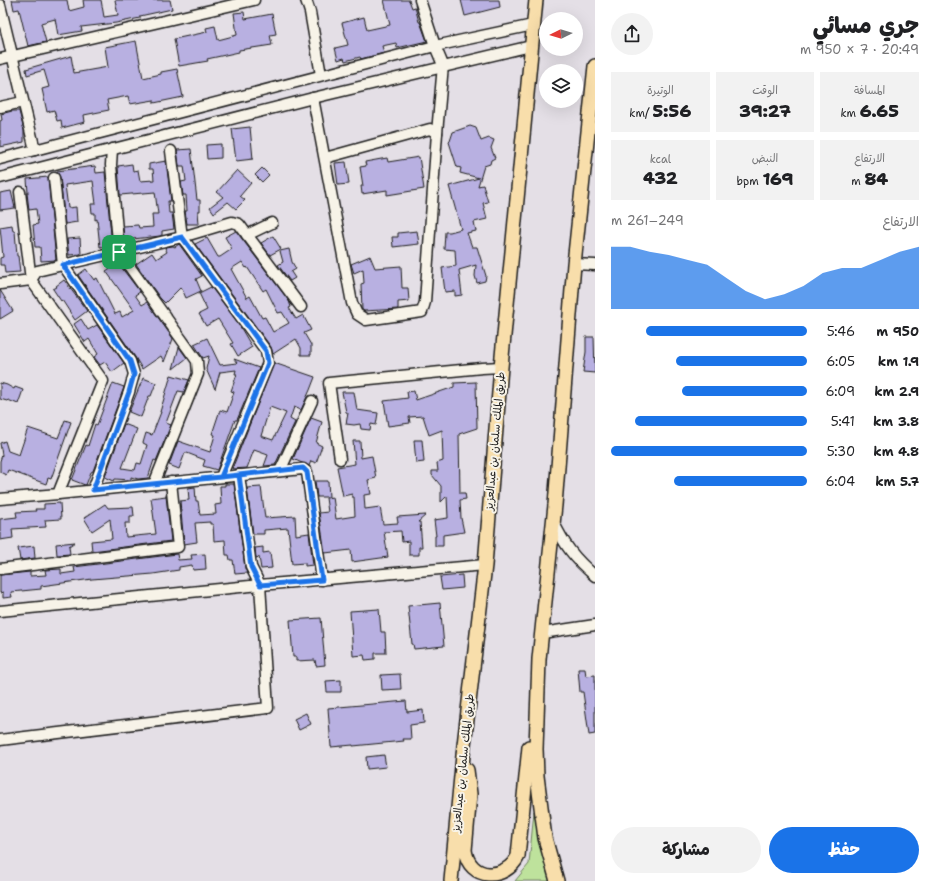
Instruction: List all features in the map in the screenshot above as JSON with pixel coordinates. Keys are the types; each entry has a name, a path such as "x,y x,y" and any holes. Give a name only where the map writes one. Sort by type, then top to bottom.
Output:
{"main road":[{"name":"طريق الملك سلمان بن عبدالعزيز","path":"451,881 464,744 485,565 501,367 536,0"},
{"path":"464,744 470,794 465,850 466,859 473,873 488,879 497,879 510,872 518,856 553,522 574,264 595,66"},
{"path":"539,660 536,749 537,776 546,838 557,881"}],"street":[{"path":"0,59 254,0"},
{"path":"306,0 310,12 321,75"},
{"path":"313,98 352,303 357,314 366,320 422,312 425,302 443,66 420,0"},
{"path":"0,6 35,150"},
{"path":"0,159 435,46 533,25"},
{"path":"0,178 313,98 531,46"},
{"path":"0,107 23,102"},
{"path":"325,158 430,129 437,133"},
{"path":"112,149 111,165 119,252 197,360 198,374 154,484"},
{"path":"171,151 182,237 266,351 268,363 221,477"},
{"path":"54,178 63,265 130,361 134,374 129,392 93,490"},
{"path":"20,192 31,280 103,381 58,494"},
{"path":"0,284 31,280 37,271 182,237 232,222 239,224 301,307"},
{"path":"247,235 272,223"},
{"path":"574,264 595,265"},
{"path":"340,459 329,383 501,367"},
{"path":"280,471 312,401"},
{"path":"0,499 303,468 307,472 322,580"},
{"path":"0,740 268,708 260,585 251,567 239,475"},
{"path":"0,569 178,547 171,482"},
{"path":"553,522 561,539 571,553 595,576"},
{"path":"0,611 260,585 485,565"},
{"path":"542,633 595,625"}],"green space":[{"path":"534,811 544,858 552,881 515,881 529,864"}],"building":[{"path":"12,0 67,0 69,11 84,7 83,0 101,0 104,17 118,15 115,0 170,0 172,9 116,23 81,27 82,31 58,35 55,19 41,23 46,42 28,46 19,9 14,10"},
{"path":"384,0 409,0 412,8 415,7 419,22 427,41 397,48 396,43 382,46 384,53 361,59 360,57 345,61 344,58 338,60 335,48 348,45 342,23 364,17 367,30 390,25"},
{"path":"461,0 499,0 500,7 465,16"},
{"path":"244,12 245,19 272,14 276,34 270,35 272,45 239,50 239,52 207,59 208,61 179,66 174,39 207,32 206,28 215,26 218,40 237,35 234,13"},
{"path":"136,41 143,78 177,69 183,97 154,103 154,100 130,104 128,96 107,100 109,110 84,115 85,122 62,128 61,120 57,121 54,110 47,112 42,89 49,87 44,70 27,75 26,69 71,56 74,73 108,67 105,47"},
{"path":"19,111 24,130 24,142 0,147 1,114"},
{"path":"470,126 476,128 481,141 489,138 494,140 491,148 495,158 491,160 490,164 484,166 478,186 483,185 488,202 483,203 487,219 474,222 476,231 467,233 472,247 477,247 486,276 485,281 477,283 475,276 476,265 459,270 462,295 455,296 455,291 445,292 442,268 456,266 455,250 444,249 445,232 461,229 449,186 479,178 460,173 461,168 457,167 449,142 453,132"},
{"path":"250,127 253,159 236,161 232,129"},
{"path":"221,144 221,158 207,159 206,145"},
{"path":"191,149 197,200 200,200 200,211 198,211 199,224 187,224 185,211 187,211 186,195 183,195 181,182 186,181 184,166 179,166 177,150"},
{"path":"419,157 424,189 387,195 387,190 362,194 361,186 363,186 360,167 366,166 365,162 387,158 388,162"},
{"path":"166,161 171,201 168,201 169,213 172,213 174,229 162,231 162,235 160,236 124,240 123,226 138,225 139,228 153,227 152,214 158,214 155,192 120,195 118,166 132,164 133,171 138,170 140,181 154,180 153,169 149,169 149,164"},
{"path":"346,162 349,184 338,185 335,163"},
{"path":"95,166 96,173 105,172 112,245 100,247 97,219 95,220 95,213 92,213 91,204 96,204 93,181 65,185 68,208 76,207 77,222 65,224 60,177 57,171"},
{"path":"262,168 269,175 262,182 255,175"},
{"path":"237,170 251,183 240,196 245,200 236,209 228,202 214,213 210,207 223,197 217,192"},
{"path":"48,177 56,260 41,261 40,247 35,247 33,225 38,224 36,209 29,210 27,179"},
{"path":"11,191 15,208 0,210 0,193"},
{"path":"12,225 13,231 15,231 20,272 5,273 4,265 0,265 0,258 3,257 0,227"},
{"path":"236,231 289,301 291,307 289,308 296,319 303,315 311,330 304,333 311,345 311,355 301,355 301,348 296,339 273,354 271,347 195,244 207,238 218,257 220,257 232,249 225,237","holes":["242,262 246,268 247,267 263,291 266,289 278,313 282,312 289,323 273,332 265,317 262,318 250,296 247,298 231,269"]},
{"path":"417,231 419,244 393,247 392,237 398,237 398,233"},
{"path":"273,236 281,249 270,255 261,243"},
{"path":"80,238 81,254 69,255 67,239"},
{"path":"179,244 202,276 196,279 201,291 186,298 182,289 180,288 165,303 136,264 152,253 156,259 167,252 166,247 175,247"},
{"path":"289,249 292,262 296,269 291,272 295,278 290,281 278,265 283,262 280,251"},
{"path":"370,256 375,268 401,266 402,288 408,288 409,301 398,302 398,309 362,310 361,284 364,283 363,269 354,273 351,264"},
{"path":"118,263 140,292 135,295 142,305 147,302 173,339 164,362 161,356 142,369 78,275 86,269 94,280 97,278 115,314 120,312 122,317 134,310 106,271"},
{"path":"64,280 87,311 75,320 53,289"},
{"path":"211,287 238,323 252,347 238,356 231,344 233,343 218,319 206,326 199,314 207,310 199,293"},
{"path":"0,290 13,311 0,319"},
{"path":"81,319 88,330 97,325 124,363 112,372 105,362 100,365 94,357 98,354 89,339 85,342 74,324"},
{"path":"586,337 594,337 595,373 583,372 586,352"},
{"path":"207,338 220,365 237,363 234,359 259,368 237,420 235,420 217,470 203,466 205,460 187,453 185,453 179,469 169,465 178,441 210,452 215,435 212,434 220,410 227,412 234,392 231,391 237,374 235,374 236,370 220,372 215,389 206,369 209,356 203,358 194,344"},
{"path":"179,347 187,358 173,369"},
{"path":"274,363 315,377 301,410 294,407 290,419 295,422 275,465 264,466 268,455 254,450 247,468 232,469","holes":["270,407 286,413 273,440 261,436"]},
{"path":"171,375 189,380 184,392 178,391 166,423 171,425 156,461 154,460 148,478 138,479 131,477 131,480 115,479 114,481 105,477 124,424 137,429 122,468 135,470 137,463 141,464 147,445 143,443 146,433 152,435 161,412"},
{"path":"143,378 156,383 141,417 129,412"},
{"path":"476,382 477,428 459,434 460,493 465,493 466,499 460,500 461,518 464,532 443,535 443,546 435,546 436,536 434,520 448,518 447,496 441,502 441,486 432,475 432,471 438,471 437,463 443,461 442,430 429,435 423,416 409,417 410,423 388,426 384,401 408,398 407,392 414,391 416,400 454,387 454,383"},
{"path":"0,383 14,389 15,387 23,390 18,404 0,399"},
{"path":"113,383 124,387 93,471 91,472 85,485 72,480 86,445 88,446 95,424 97,425"},
{"path":"342,392 354,392 357,410 378,413 376,425 371,424 370,430 361,429 360,424 346,424 348,413 346,412"},
{"path":"311,418 322,422 316,443 322,446 316,463 311,461 309,466 293,459"},
{"path":"65,420 71,422 51,479 48,478 46,484 8,470 6,475 0,472 0,461 2,455 0,443 5,441 8,451 19,455 28,428 58,438"},
{"path":"414,440 422,440 424,462 416,463"},
{"path":"353,441 360,441 361,458 372,456 376,478 368,480 371,494 364,495 365,509 380,507 383,524 398,523 397,517 426,515 418,522 420,522 422,547 419,547 419,555 409,555 409,541 402,542 401,531 384,532 388,557 352,562 351,550 325,553 319,513 328,512 326,498 333,497 336,519 355,516 354,497 352,497 352,494 343,496 337,467 355,464"},
{"path":"315,481 328,481 329,497 317,497"},
{"path":"225,484 234,484 245,568 247,573 235,574 233,560 230,560 229,555 226,555 225,540 214,541 213,524 210,524 210,522 195,523 197,542 184,544 180,501 189,500 188,488 195,487 196,501 198,501 200,515 216,514 215,505 221,504 220,486 225,486"},
{"path":"261,487 265,518 295,516 296,535 309,533 313,565 305,566 305,563 292,564 288,528 264,530 264,534 253,534 247,488"},
{"path":"166,496 171,541 92,551 91,541 112,539 110,519 92,531 84,518 105,504 108,508 133,507 134,516 130,516 130,523 125,523 126,537 156,534 151,498"},
{"path":"60,503 61,519 45,520 46,527 12,529 13,538 0,540 0,519 17,517 16,512 44,509 44,504"},
{"path":"75,542 69,546 70,554 57,555 56,544"},
{"path":"34,546 35,558 20,560 18,548"},
{"path":"263,547 263,553 270,552 272,568 261,569 259,557 256,558 255,548"},
{"path":"177,554 178,560 192,559 191,555 205,554 206,569 193,570 192,565 179,567 179,570 153,574 92,579 41,586 41,589 11,592 12,597 3,598 3,592 0,593 0,575 30,572 30,576 46,575 45,570 61,569 61,574 75,572 74,567"},
{"path":"462,575 463,588 442,590 440,577"},
{"path":"440,603 444,646 414,649 412,644 408,606"},
{"path":"379,609 381,632 385,632 386,653 375,653 375,659 365,660 364,655 353,656 350,611"},
{"path":"321,618 325,665 316,666 315,660 296,661 296,657 293,657 290,620"},
{"path":"578,669 585,669 586,676 595,675 595,734 589,735 583,692 580,692"},
{"path":"400,674 401,689 382,690 381,675"},
{"path":"341,680 341,692 327,692 326,681"},
{"path":"406,701 407,712 423,710 424,723 410,725 411,739 403,739 404,741 331,747 328,708"},
{"path":"306,713 311,724 299,730 294,719"},
{"path":"384,755 386,767 367,769 366,757"}],"route":[{"path":"119,252 63,265 130,361 134,374 129,392 93,490 221,477 239,475 251,567 260,585 322,580 307,472 303,468 239,475 221,477 268,363 266,351 182,237 119,252"}]}
